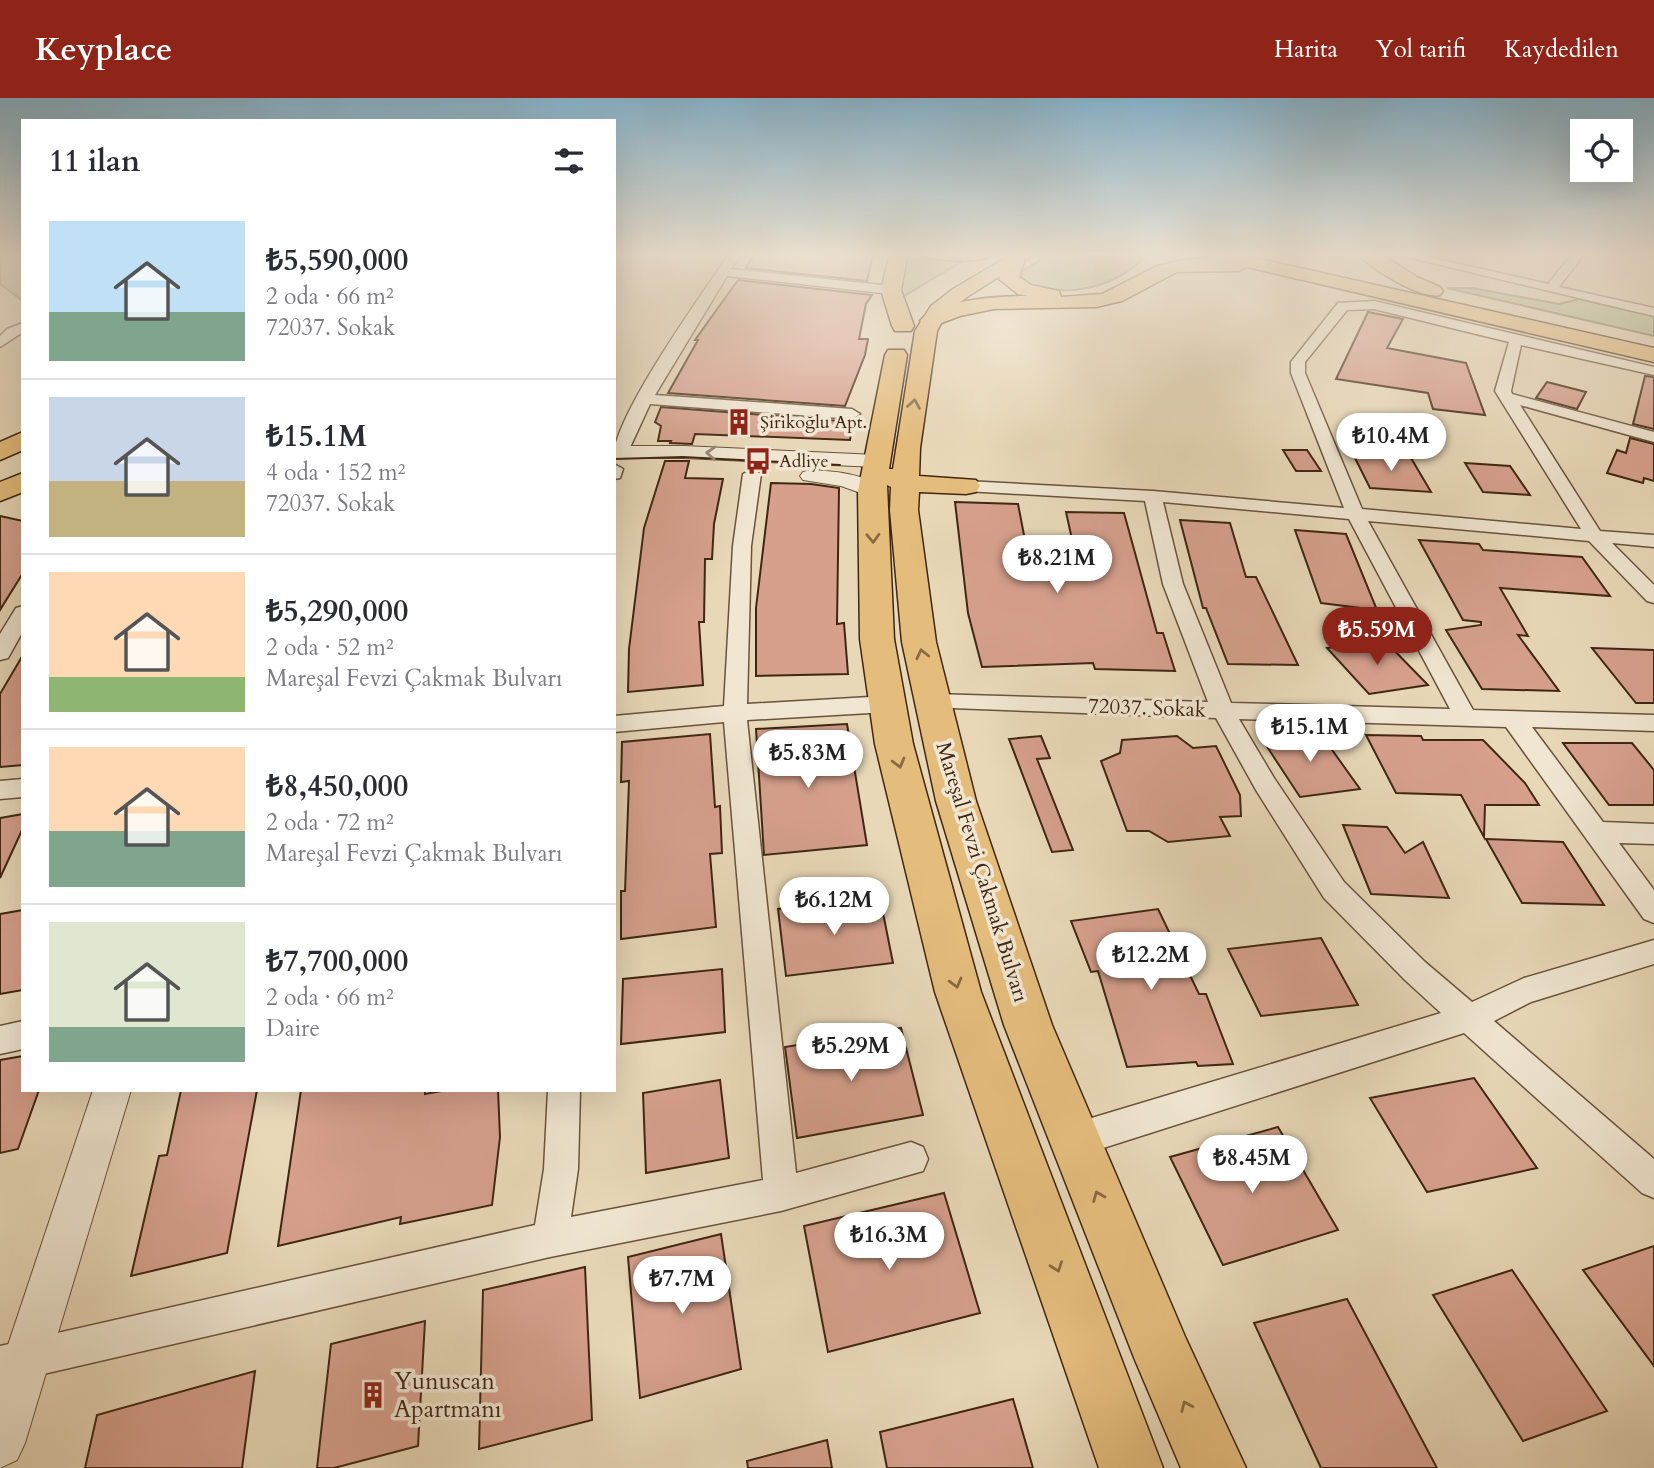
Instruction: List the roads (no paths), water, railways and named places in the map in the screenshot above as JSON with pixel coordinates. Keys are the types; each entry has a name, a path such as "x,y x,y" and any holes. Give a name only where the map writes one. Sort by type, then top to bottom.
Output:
{"main road":[{"name":"Mareşal Fevzi Çakmak Bulvarı","path":"915,317 926,331 887,471 877,639 894,744 958,992 1130,1468"},
{"path":"1498,317 1654,355"},
{"path":"1538,317 1654,343"},
{"path":"0,452 21,441"},
{"path":"0,463 21,453"},
{"path":"0,480 21,469"},
{"name":"Mareşal Fevzi Çakmak Bulvarı","path":"887,471 904,510 919,642 956,801 1019,999 1165,1360 1214,1468"},
{"path":"887,471 966,486"},
{"path":"0,493 21,482"}],"street":[{"path":"616,463 644,399 693,317"},
{"path":"1334,317 1298,362 1298,373 1355,513 1466,718"},
{"path":"1423,317 1654,371"},
{"path":"0,343 21,328"},
{"path":"0,343 21,338"},
{"path":"1517,340 1503,391 1593,534 1654,597"},
{"path":"1507,397 1654,437"},
{"path":"644,399 852,414"},
{"path":"616,463 887,471"},
{"path":"616,463 752,474 834,477 857,483 887,471"},
{"path":"752,474 742,546 735,713 781,1194"},
{"path":"966,486 1153,496 1654,541"},
{"path":"1153,496 1173,584 1223,711 1265,784 1334,890 1415,971 1654,1181"},
{"path":"0,653 21,616"},
{"name":"72037. Sokak","path":"933,702 1654,723"},
{"path":"616,724 735,713 887,704"},
{"path":"1514,719 1654,911"},
{"path":"0,790 21,788"},
{"path":"1595,832 1654,834"},
{"path":"1075,1140 1469,1018 1524,991 1654,952"},
{"path":"0,1040 21,1035"},
{"path":"0,1443 14,1362 111,1092"},
{"path":"550,1239 561,1168 564,1092"},
{"path":"14,1362 550,1239 781,1194 911,1159"}],"tram line":[{"path":"616,459 683,457 840,465"}],"place":[{"name":"Şirikoğlu Apt.","path":"739,422"},
{"name":"Adliye","path":"758,461"},
{"name":"Yunuscan Apartmanı","path":"373,1395"}]}
